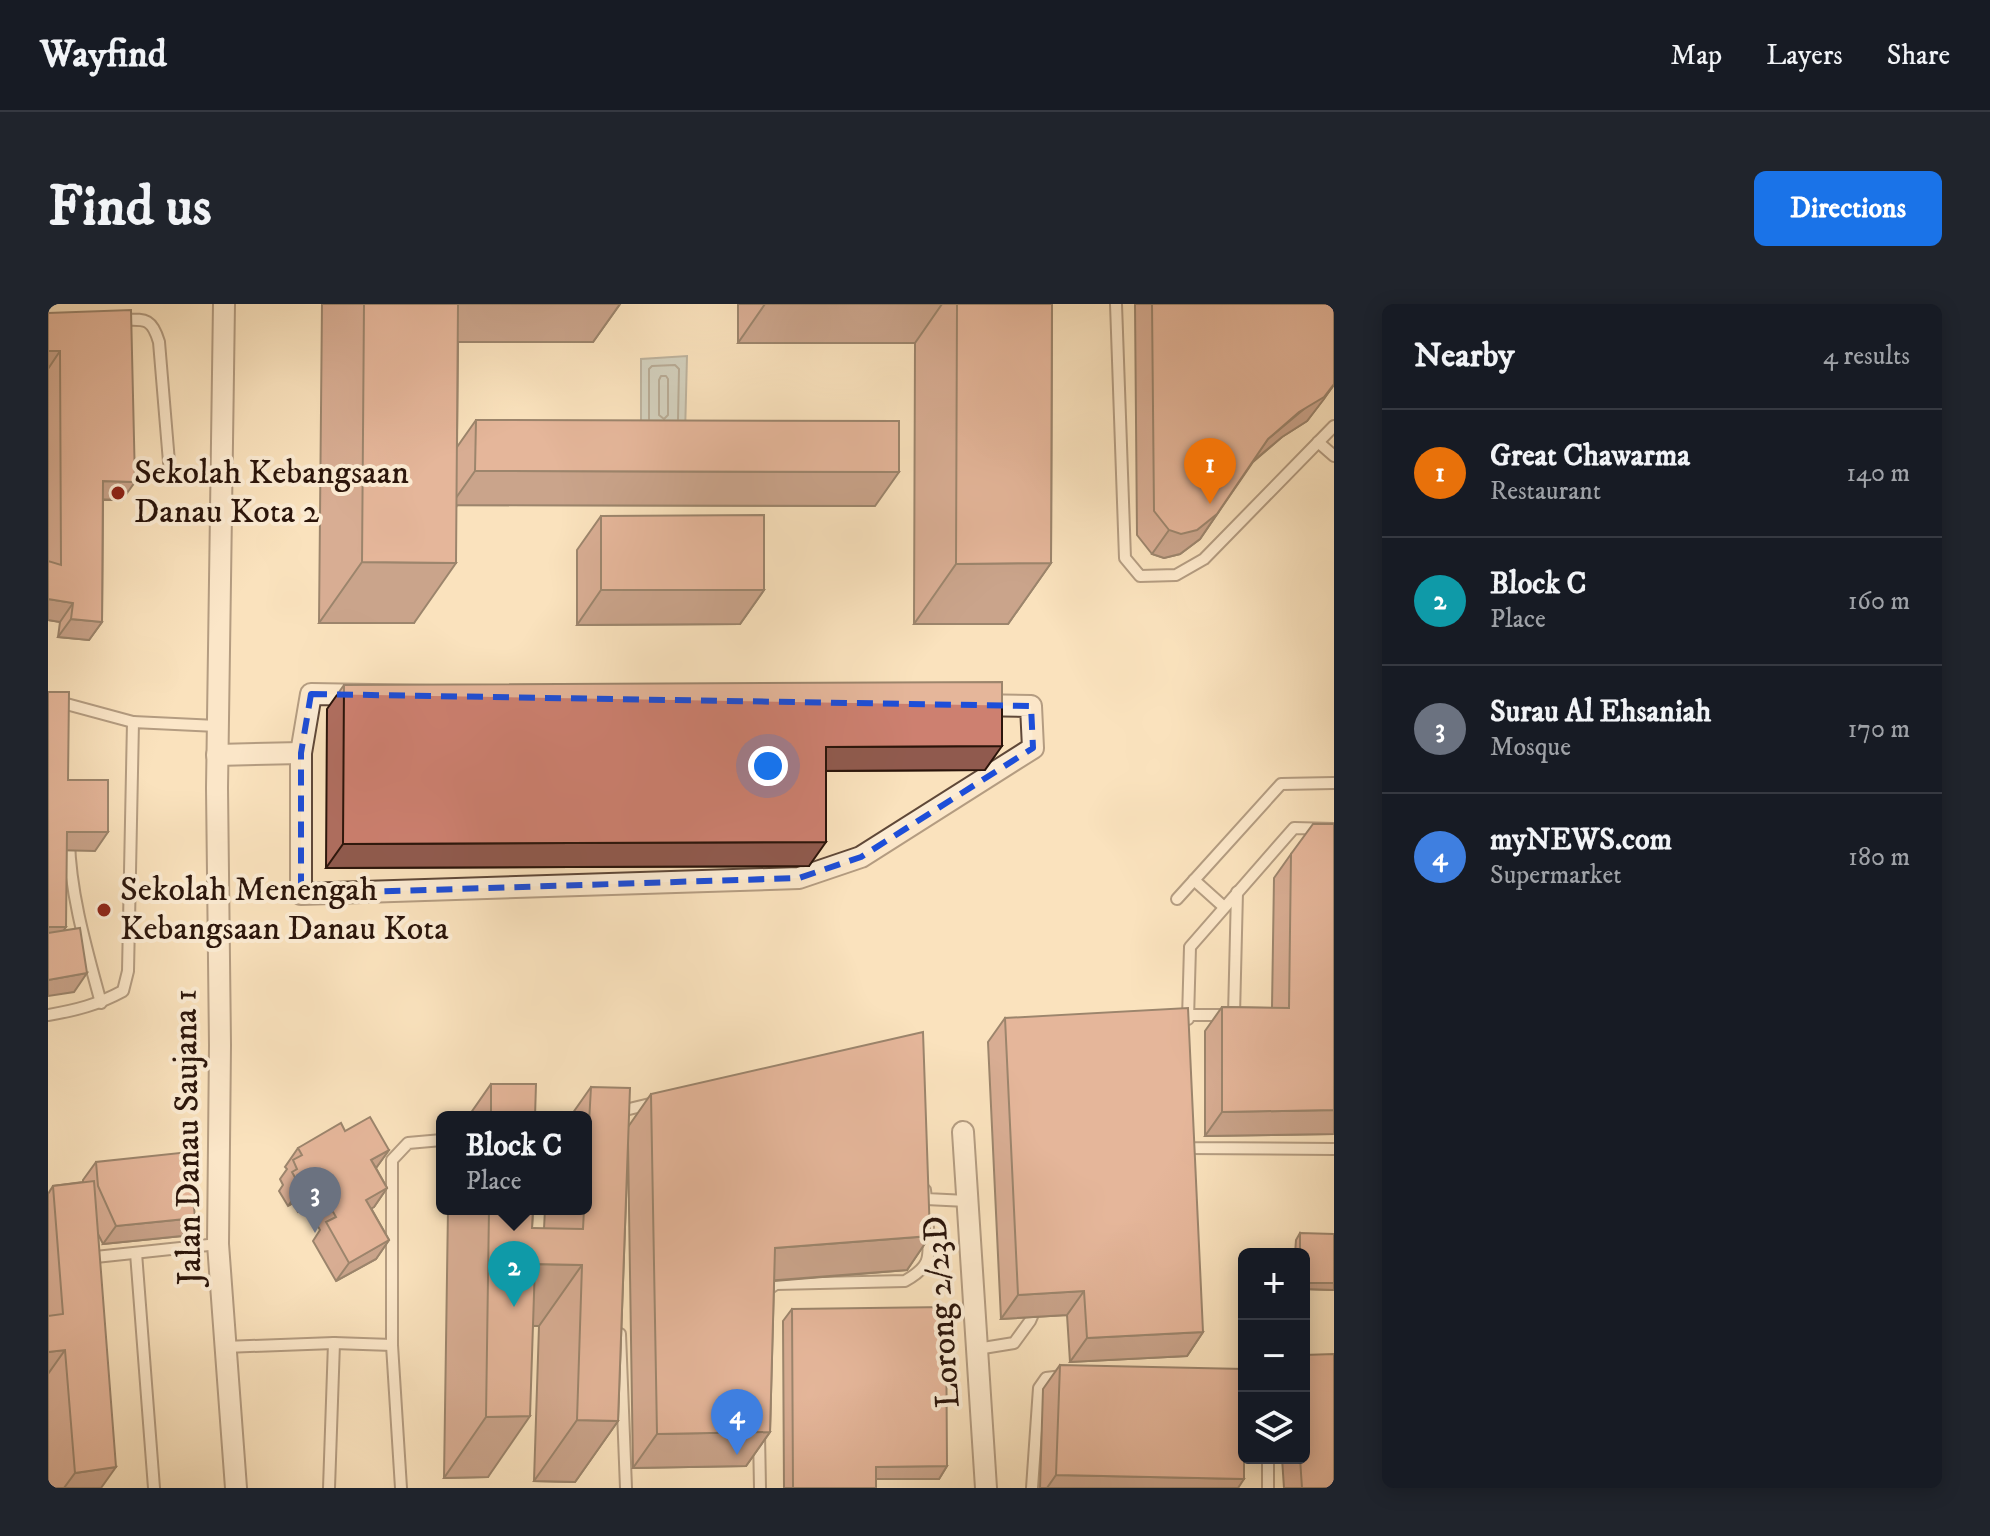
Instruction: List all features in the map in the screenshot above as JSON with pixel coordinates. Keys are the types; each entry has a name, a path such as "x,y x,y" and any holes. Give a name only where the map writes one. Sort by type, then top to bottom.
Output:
{"street":[{"name":"Jalan Danau Saujana 1","path":"224,304 217,726 218,1244 236,1488"},
{"path":"311,694 1031,706 1033,748 861,857 799,878 301,894 301,753 311,694"},
{"path":"217,755 301,753"},
{"name":"Lorong 2/23D","path":"963,1132 986,1488"}],"lane":[{"path":"1116,304 1125,558 1140,576 1176,575 1204,559 1333,430"},
{"path":"103,320 144,320 155,327 159,342 170,474"},
{"path":"1318,442 1334,456"},
{"path":"48,699 133,722 217,726"},
{"path":"68,718 69,704"},
{"path":"48,1015 101,1003 123,991 128,971 133,722"},
{"path":"1177,899 1281,784 1334,783"},
{"path":"1188,1030 1190,947 1294,828 1334,829"},
{"path":"69,833 69,863 101,1003"},
{"path":"1194,880 1224,907"},
{"path":"1188,1015 1234,1015 1237,891"},
{"path":"616,1119 621,1111 667,1101"},
{"path":"1188,1134 1188,1148 1334,1149"},
{"path":"401,1488 392,1345 392,1160 408,1143 436,1141"},
{"path":"758,1302 764,1292 776,1284 905,1281 917,1274 928,1262 929,1250 924,1185"},
{"path":"926,1199 967,1201"},
{"path":"72,1259 218,1244"},
{"path":"136,1253 154,1488"},
{"path":"977,1349 1014,1343 1030,1321 1040,1299"},
{"path":"619,1316 626,1488"},
{"path":"225,1347 334,1343 392,1345"},
{"path":"329,1488 334,1343"},
{"path":"1032,1488 1039,1388 1046,1378 1078,1376"},
{"path":"759,1426 760,1488"},
{"path":"1268,1464 1268,1488"}],"highlighted area":[{"path":"311,694 1031,706 1033,748 861,857 799,878 301,894 301,753"}],"water":[{"path":"687,356 685,435 641,438 641,359"}],"building":[{"path":"364,304 458,304 456,563 362,562"},
{"path":"957,304 1052,304 1051,563 956,564"},
{"path":"1152,304 1334,304 1334,384 1324,397 1299,412 1268,439 1217,514 1197,530 1181,534 1169,530 1154,511"},
{"path":"131,310 135,482 103,481 102,622 71,619 73,603 48,599 48,561 61,565 60,351 48,351 48,313"},
{"path":"476,420 899,421 899,472 475,471"},
{"path":"764,515 764,590 601,590 601,516"},
{"path":"1002,682 1002,746 826,747 826,842 343,844 344,685"},
{"path":"48,692 69,692 68,780 108,780 108,832 67,832 66,927 48,927"},
{"path":"1313,824 1334,824 1334,1110 1222,1112 1222,1007 1289,1008 1291,854"},
{"path":"80,928 87,973 48,980 48,933"},
{"path":"1188,1008 1203,1332 1087,1338 1084,1291 1018,1295 1005,1018"},
{"path":"923,1032 930,1236 775,1248 770,1432 657,1434 651,1094"},
{"path":"491,1084 536,1084 535,1111 491,1111"},
{"path":"591,1087 630,1088 618,1421 577,1420 582,1265 535,1264 530,1416 486,1417 489,1215 533,1215 532,1228 583,1229 584,1215 592,1215"},
{"path":"370,1117 389,1150 371,1160 387,1188 366,1200 389,1240 349,1263 326,1222 336,1217 320,1189 311,1194 306,1185 301,1188 292,1172 297,1169 293,1160 302,1155 298,1148 341,1123 345,1131"},
{"path":"189,1152 195,1218 116,1226 98,1186 96,1162"},
{"path":"94,1181 116,1467 75,1473 65,1350 48,1352 48,1316 63,1314 53,1186"},
{"path":"1300,1233 1334,1234 1334,1283 1310,1283 1310,1248 1300,1248"},
{"path":"946,1307 947,1466 876,1467 876,1488 793,1488 792,1309"},
{"path":"1334,1354 1334,1488 1302,1488 1300,1464 1310,1464 1310,1355"},
{"path":"1060,1365 1238,1369 1238,1464 1244,1464 1244,1479 1056,1475"}],"place":[{"name":"Sekolah Kebangsaan Danau Kota 2","path":"118,493"},
{"name":"Great Chawarma","path":"1210,504"},
{"name":"Sekolah Menengah Kebangsaan Danau Kota","path":"104,910"},
{"name":"Surau Al Ehsaniah","path":"315,1233"},
{"name":"Block C","path":"514,1307"},
{"name":"myNEWS.com","path":"737,1455"}]}
